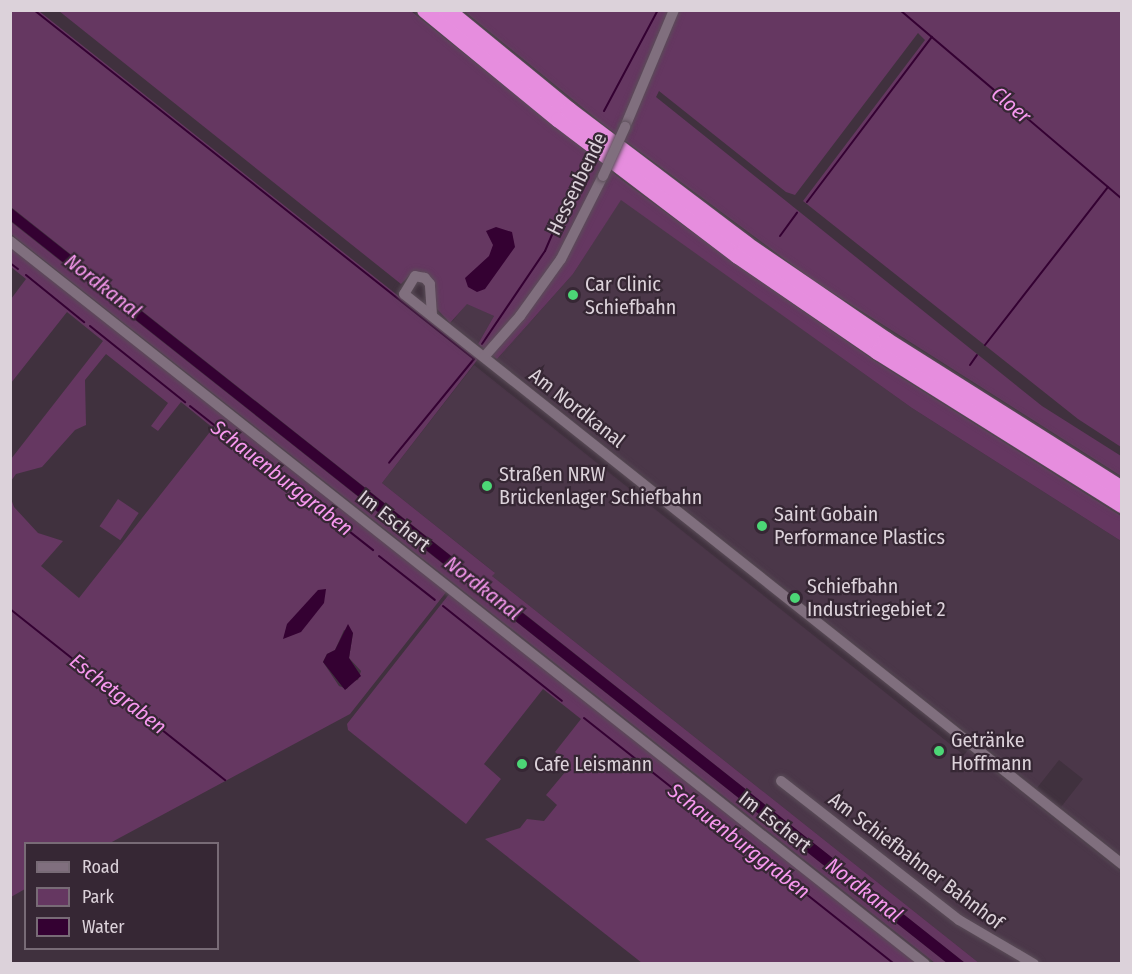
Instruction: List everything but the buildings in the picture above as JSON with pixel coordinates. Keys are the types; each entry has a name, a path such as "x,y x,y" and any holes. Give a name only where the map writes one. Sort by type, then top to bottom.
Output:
{"highway":[{"path":"425,10 559,120 738,256 887,358 1122,505"},
{"path":"447,10 569,110 746,244 886,340 1122,489"}],"street":[{"name":"Hessenbende","path":"484,357 520,316 561,259 603,176 674,10"},
{"name":"Im Eschert","path":"10,241 925,963"},
{"name":"Am Nordkanal","path":"432,315 431,291 425,278 415,276 404,294 1122,864"},
{"name":"Am Schiefbahner Bahnhof","path":"781,781 959,920 1034,963"}],"shaded area":[{"path":"621,199 912,408 1121,541 1121,855 1061,807 1083,779 1059,760 1037,788 497,359 573,274"},
{"path":"467,303 494,316 478,344 451,323"},
{"path":"474,365 964,755 968,750 1121,872 1121,963 979,963 492,576 494,572 382,483"}],"green space":[{"path":"10,11 39,11 478,359 382,483 495,573 492,576 979,963 965,963 11,207"},
{"path":"59,11 411,11 622,180 741,268 875,361 1121,516 1121,541 912,408 621,200 573,274 497,359 478,344 494,316 467,304 450,323 437,309 433,285 410,275 401,284"},
{"path":"464,11 1121,11 1121,447 1078,419 803,201 925,40 918,33 795,195 786,192 659,91 656,97 1042,406 1121,456 1121,476 814,281 604,125"},
{"path":"10,221 947,963 935,963 11,234"},
{"path":"11,246 447,591 350,714 112,842 24,842 24,890 11,897 10,496 14,507 38,533 63,541 41,566 79,598 213,428 181,402 158,431 151,426 168,403 106,354 85,380 86,425 75,430 42,467 16,474 11,481 11,459 103,341 67,312 11,383 11,299 26,279 11,267","holes":["344,630 353,633 349,658 361,671 358,680 350,681 347,689 339,686 323,662 327,654 335,650"]},
{"path":"118,499 139,513 120,540 100,526"},
{"path":"450,593 919,963 642,963 485,839 520,828 527,819 544,821 557,805 546,795 571,765 555,752 581,719 543,689 484,764 501,779 466,824 348,730 347,724"}],"water":[{"name":"Nordkanal","path":"10,207 965,963 947,963 11,221"},
{"path":"496,227 512,232 515,247 485,289 477,292 468,287 465,278 489,256 493,245 486,231"},
{"path":"326,589 324,603 301,632 283,639 287,624 318,590"},
{"path":"348,624 353,633 349,658 361,676 345,690 323,662 327,654 335,650"}],"waterway":[{"path":"34,10 474,359 389,463"},
{"path":"604,111 658,10"},
{"name":"Cloer","path":"900,10 1122,199"},
{"path":"807,202 932,37"},
{"path":"482,344 545,251 582,165"},
{"path":"985,345 1108,187"},
{"path":"780,236 797,213"},
{"name":"Schauenburggraben","path":"10,263 18,269"},
{"name":"Schauenburggraben","path":"26,275 84,322"},
{"name":"Schauenburggraben","path":"90,326 185,402"},
{"path":"970,365 977,355"},
{"name":"Schauenburggraben","path":"190,406 373,550"},
{"name":"Schauenburggraben","path":"379,556 435,600"},
{"name":"Schauenburggraben","path":"443,606 562,701"},
{"name":"Eschetgraben","path":"10,609 225,780"},
{"name":"Schauenburggraben","path":"584,718 894,964"}],"place":[{"name":"Car Clinic Schiefbahn","path":"573,295"},
{"name":"Straßen NRW Brückenlager Schiefbahn","path":"487,486"},
{"name":"Saint Gobain Performance Plastics","path":"762,526"},
{"name":"Schiefbahn Industriegebiet 2","path":"795,598"},
{"name":"Getränke Hoffmann","path":"939,751"},
{"name":"Cafe Leismann","path":"522,764"}]}
